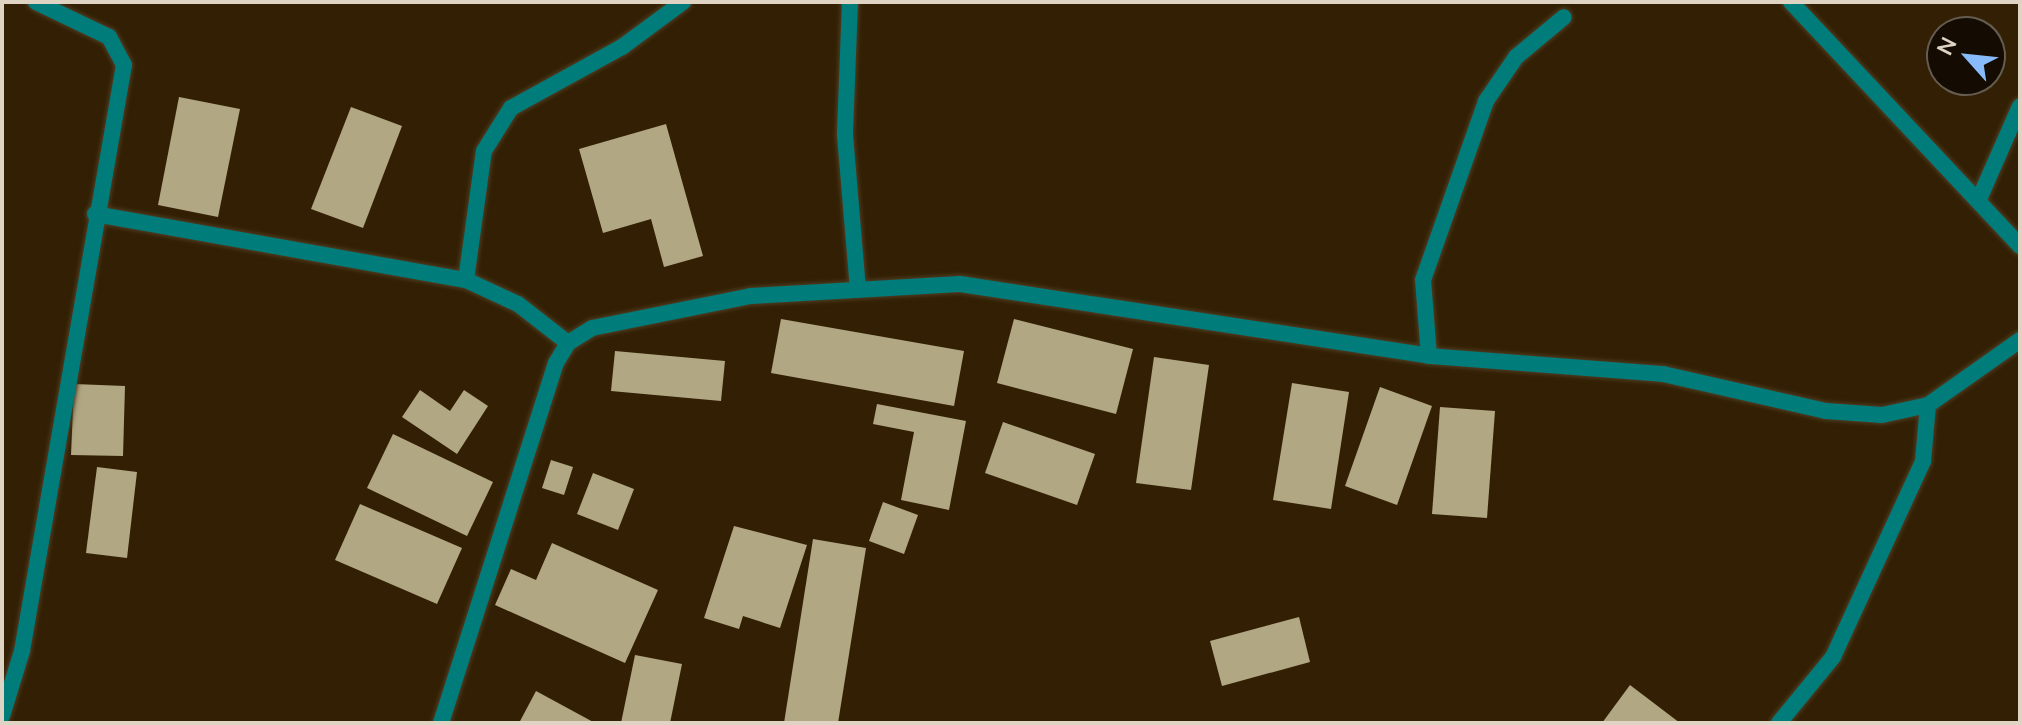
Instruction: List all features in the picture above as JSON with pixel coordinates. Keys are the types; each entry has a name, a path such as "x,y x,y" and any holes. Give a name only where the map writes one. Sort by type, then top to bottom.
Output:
{"street":[{"path":"2,716 22,651 95,214 124,65 109,37 36,2"},
{"path":"466,280 484,151 511,108 622,47 683,2"},
{"path":"850,2 845,135 858,289"},
{"path":"1791,2 1980,197 2020,246"},
{"path":"1429,356 1421,328 1423,280 1486,101 1516,57 1564,17"},
{"path":"1980,197 2020,106"},
{"path":"95,214 466,280 518,304 568,343"},
{"path":"441,723 568,343 592,328 751,296 960,284 1429,356 1663,374 1826,411 1882,415 1928,405 2020,340"},
{"path":"1779,723 1833,657 1923,461 1928,405"}],"building":[{"path":"179,97 240,109 218,217 158,205"},
{"path":"351,107 402,126 363,228 311,209"},
{"path":"666,124 703,256 664,267 651,219 603,233 579,149"},
{"path":"781,319 964,351 954,406 771,373"},
{"path":"1014,319 1133,349 1116,414 997,383"},
{"path":"615,351 725,361 721,401 611,391"},
{"path":"1154,357 1209,365 1191,490 1136,483"},
{"path":"1292,383 1349,392 1331,509 1273,500"},
{"path":"74,384 125,386 123,456 71,455"},
{"path":"1380,387 1432,406 1397,505 1345,486"},
{"path":"420,390 450,411 464,390 488,406 457,454 402,417"},
{"path":"877,404 966,421 949,510 901,500 914,432 873,424"},
{"path":"1440,407 1495,411 1487,518 1432,514"},
{"path":"1003,422 1095,454 1077,505 985,473"},
{"path":"393,434 493,482 467,536 367,488"},
{"path":"551,460 573,467 564,495 542,488"},
{"path":"97,467 137,472 127,558 86,553"},
{"path":"593,473 634,489 618,530 577,514"},
{"path":"883,502 918,515 904,554 869,541"},
{"path":"360,504 462,548 437,604 335,560"},
{"path":"734,526 807,545 780,628 743,616 739,629 704,618"},
{"path":"813,539 866,548 838,723 784,723"},
{"path":"552,543 658,590 625,663 495,605 511,569 536,580"},
{"path":"1299,617 1310,662 1222,686 1210,641"},
{"path":"635,655 682,664 670,723 621,723"},
{"path":"1630,685 1680,723 1602,723"},
{"path":"536,691 595,723 519,723"}]}
